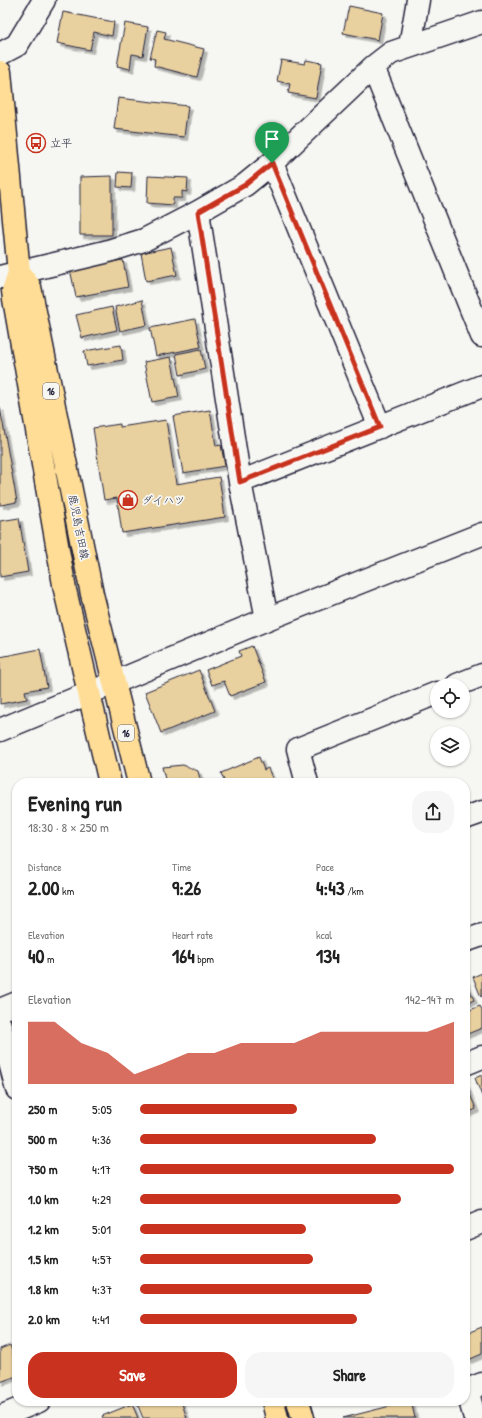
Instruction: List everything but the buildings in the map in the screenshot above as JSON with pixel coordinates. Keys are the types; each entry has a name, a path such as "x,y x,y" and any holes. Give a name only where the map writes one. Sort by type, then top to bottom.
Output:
{"main road":[{"name":"鹿児島吉田線","path":"0,72 10,275 64,590 109,778"},
{"name":"鹿児島吉田線","path":"10,275 30,287 92,594 138,778"},
{"path":"274,1406 277,1418"},
{"path":"299,1406 303,1418"}],"street":[{"path":"0,54 17,44 44,0"},
{"path":"410,46 418,0"},
{"path":"10,275 105,252 144,240 198,212 245,185 272,163 373,67 391,52 482,22"},
{"path":"373,67 482,336"},
{"path":"272,163 380,427"},
{"path":"198,212 240,482 267,619"},
{"path":"240,482 482,386"},
{"path":"0,730 267,619 482,534"},
{"path":"470,680 482,675"},
{"path":"306,778 298,749 430,696"},
{"path":"470,816 482,812"},
{"path":"470,940 482,935"},
{"path":"0,1010 12,1005"},
{"path":"0,1025 12,1070"},
{"path":"470,1062 482,1057"},
{"path":"470,1227 482,1222"},
{"path":"470,1389 482,1384"},
{"path":"470,1400 475,1418"},
{"path":"0,1417 27,1406"}],"place":[{"name":"立平","path":"36,143"},
{"name":"ダイハツ","path":"128,500"}],"route":[{"path":"272,163 380,427 240,482 198,212 245,185 272,163"}]}
